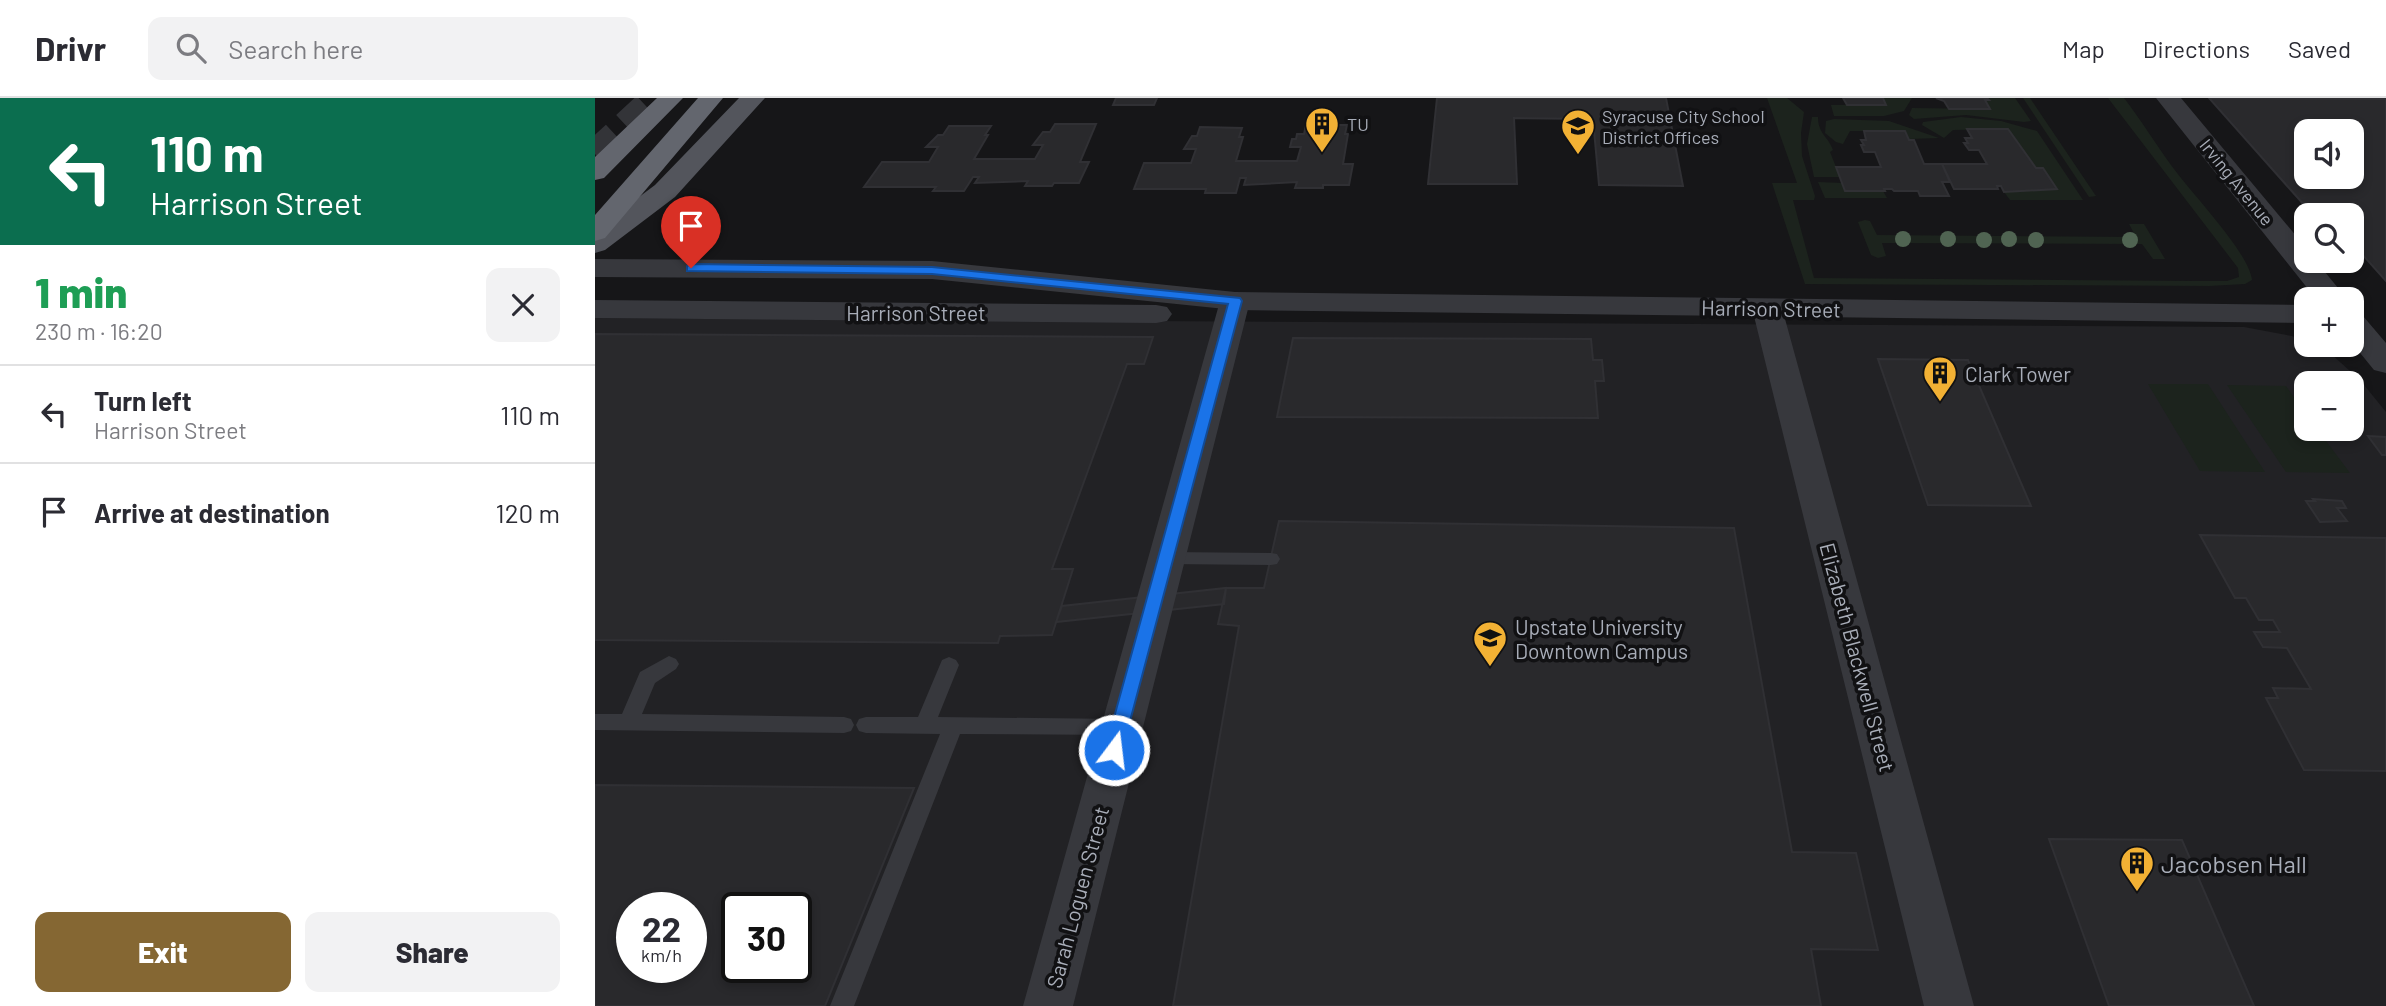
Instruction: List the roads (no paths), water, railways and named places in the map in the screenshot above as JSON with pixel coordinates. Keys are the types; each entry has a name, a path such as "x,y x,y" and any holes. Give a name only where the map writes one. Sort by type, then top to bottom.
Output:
{"highway":[{"path":"595,172 671,98"},
{"path":"595,232 711,98"}],"main road":[{"path":"595,244 664,191 753,98"}],"street":[{"name":"Irving Avenue","path":"2168,98 2322,287"},
{"name":"Harrison Street","path":"595,268 932,270 1235,301 2294,314"},
{"name":"Harrison Street","path":"595,309 1170,314 1235,301"},
{"name":"Sarah Loguen Street","path":"1048,1006 1235,301"},
{"name":"Elizabeth Blackwell Street","path":"1767,308 1949,1006"},
{"path":"2364,314 2386,315"},
{"path":"2364,337 2386,363"}],"lane":[{"path":"1167,558 1271,559"},
{"path":"629,722 647,678 669,664"},
{"path":"924,726 949,665"},
{"path":"595,722 844,725"},
{"path":"866,725 1120,727"},
{"path":"842,1006 953,726"}],"tunnel":[{"path":"595,154 655,98"}],"place":[{"name":"TU","path":"1322,154"},
{"name":"Syracuse City School District Offices","path":"1578,156"},
{"name":"Clark Tower","path":"1940,403"},
{"name":"Upstate University Downtown Campus","path":"1490,668"},
{"name":"Jacobsen Hall","path":"2137,893"}]}
